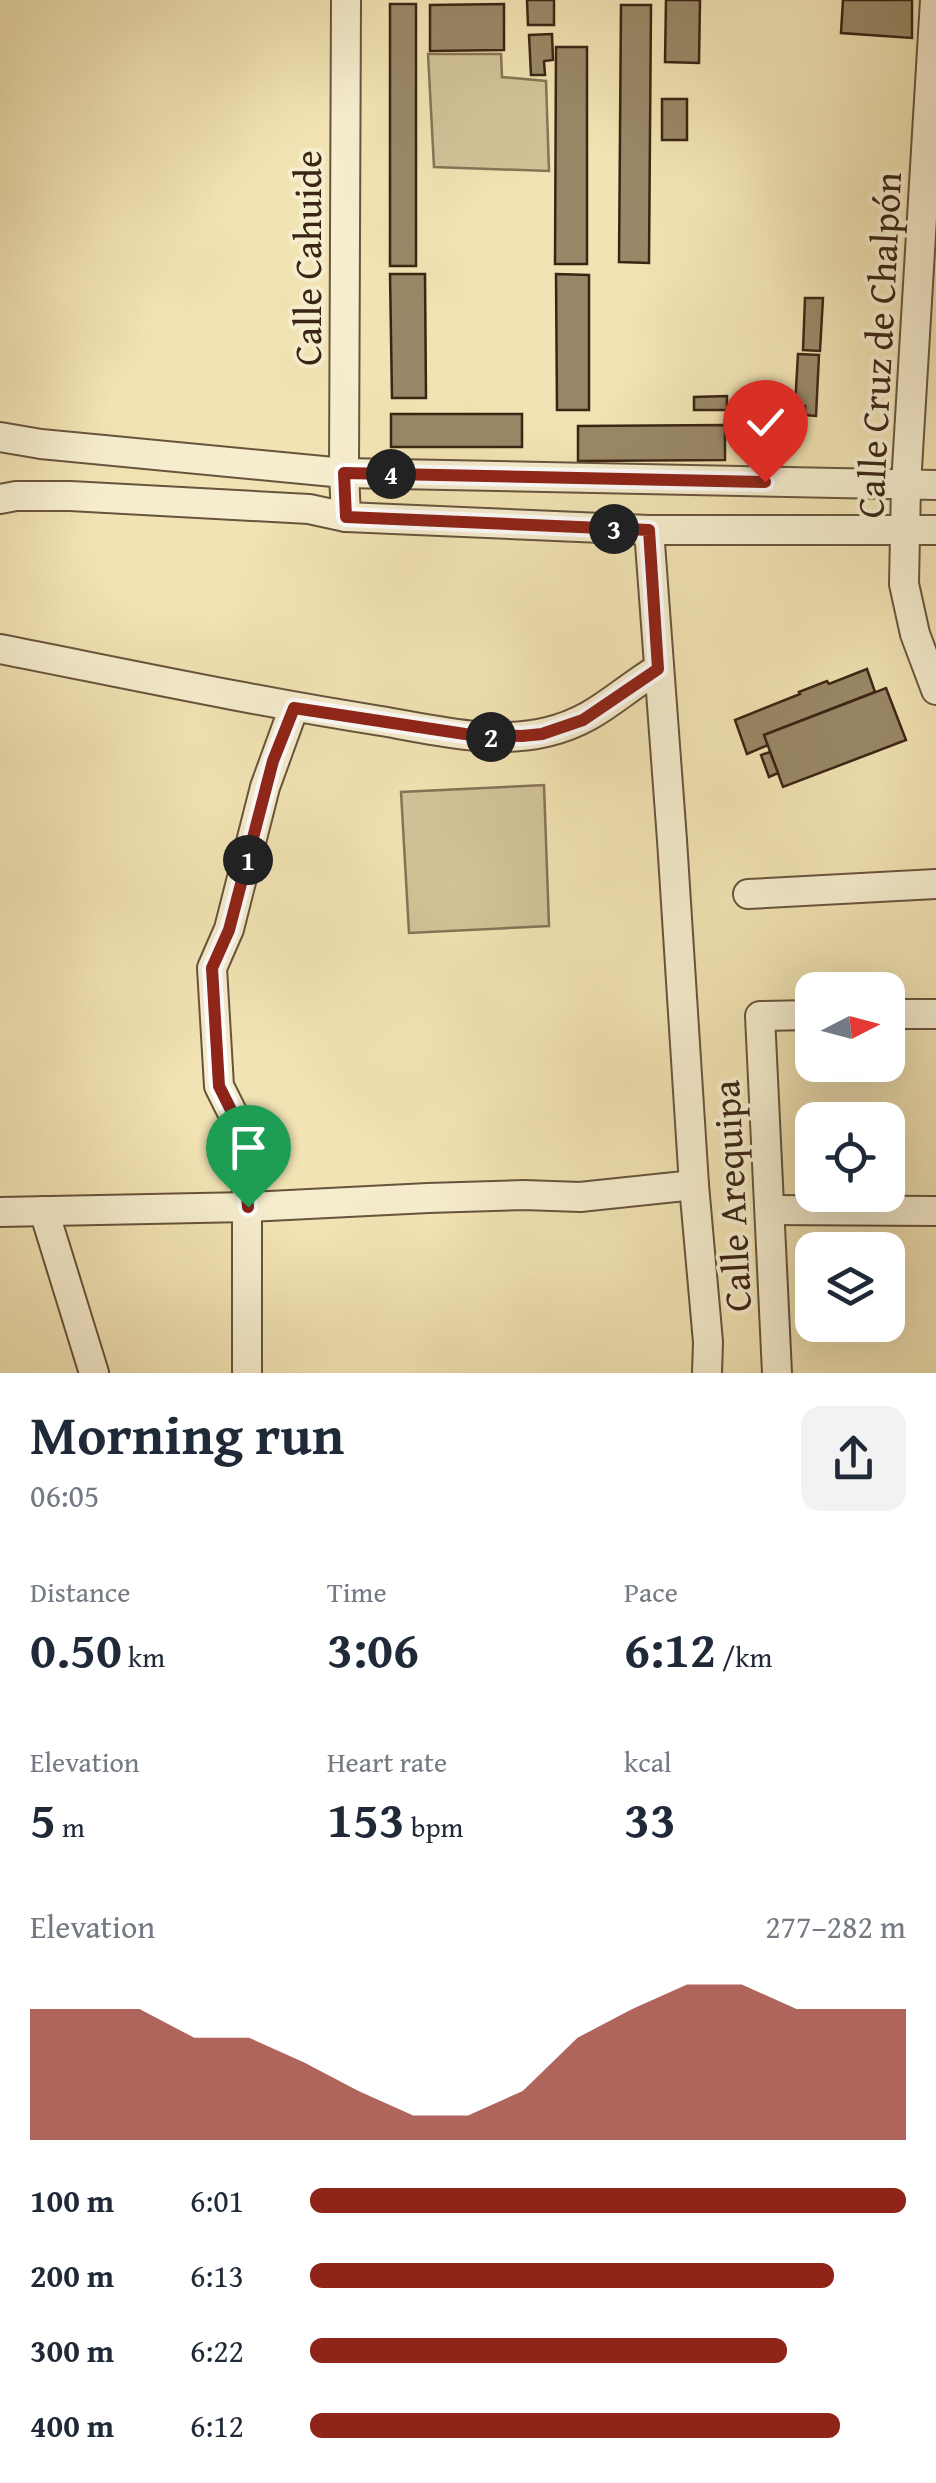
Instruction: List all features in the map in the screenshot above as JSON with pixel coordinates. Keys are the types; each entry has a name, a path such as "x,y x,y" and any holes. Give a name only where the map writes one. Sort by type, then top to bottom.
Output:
{"street":[{"name":"Calle Cahuide","path":"346,0 346,517"},
{"name":"Calle Cruz de Chalpón","path":"935,0 906,485 904,584 915,634 936,690"},
{"path":"0,437 344,473 936,485"},
{"path":"0,499 90,497 309,508 346,517 649,530 936,530"},
{"path":"649,530 708,1342 707,1373"},
{"path":"0,648 294,708 465,734 522,736 542,734 583,720 658,669"},
{"path":"247,1373 248,1207 243,1134 219,1086 212,968 229,930 269,774 294,708"},
{"path":"748,894 936,884"},
{"path":"905,1014 936,1014"},
{"name":"Calle Arequipa","path":"777,1373 760,1016 795,1015"},
{"path":"0,1212 248,1207 524,1195 580,1197 694,1185"},
{"path":"770,1210 936,1211"},
{"path":"44,1211 94,1373"}],"shaded area":[{"path":"428,54 501,54 502,77 546,81 549,171 434,167"},
{"path":"544,785 549,926 409,933 401,792"}],"building":[{"path":"527,0 554,0 554,25 528,25"},
{"path":"666,0 700,0 699,63 665,62"},
{"path":"843,0 912,0 912,38 841,33"},
{"path":"390,4 416,4 416,266 390,266"},
{"path":"504,4 504,50 430,51 430,5"},
{"path":"621,5 651,5 649,263 619,262"},
{"path":"552,34 553,60 544,61 545,75 531,75 529,35"},
{"path":"556,47 587,47 587,264 555,264"},
{"path":"662,99 687,99 687,140 662,140"},
{"path":"390,274 425,274 426,398 392,398"},
{"path":"556,274 589,275 589,410 557,410"},
{"path":"805,298 823,298 820,351 803,350"},
{"path":"798,354 819,355 816,416 805,415 805,406 795,406"},
{"path":"727,396 727,410 694,410 694,397"},
{"path":"391,414 522,414 522,447 391,447"},
{"path":"725,425 725,460 578,461 578,426"},
{"path":"867,669 875,692 764,735 768,745 747,754 735,720 827,681 829,684"},
{"path":"886,688 906,740 783,787 764,735"},
{"path":"770,752 778,773 769,777 761,755"}],"route":[{"path":"248,1207 243,1134 219,1086 212,968 229,930 273,761 294,708 465,734 542,734 583,720 658,669 649,530 346,517 344,473 765,482"}]}
